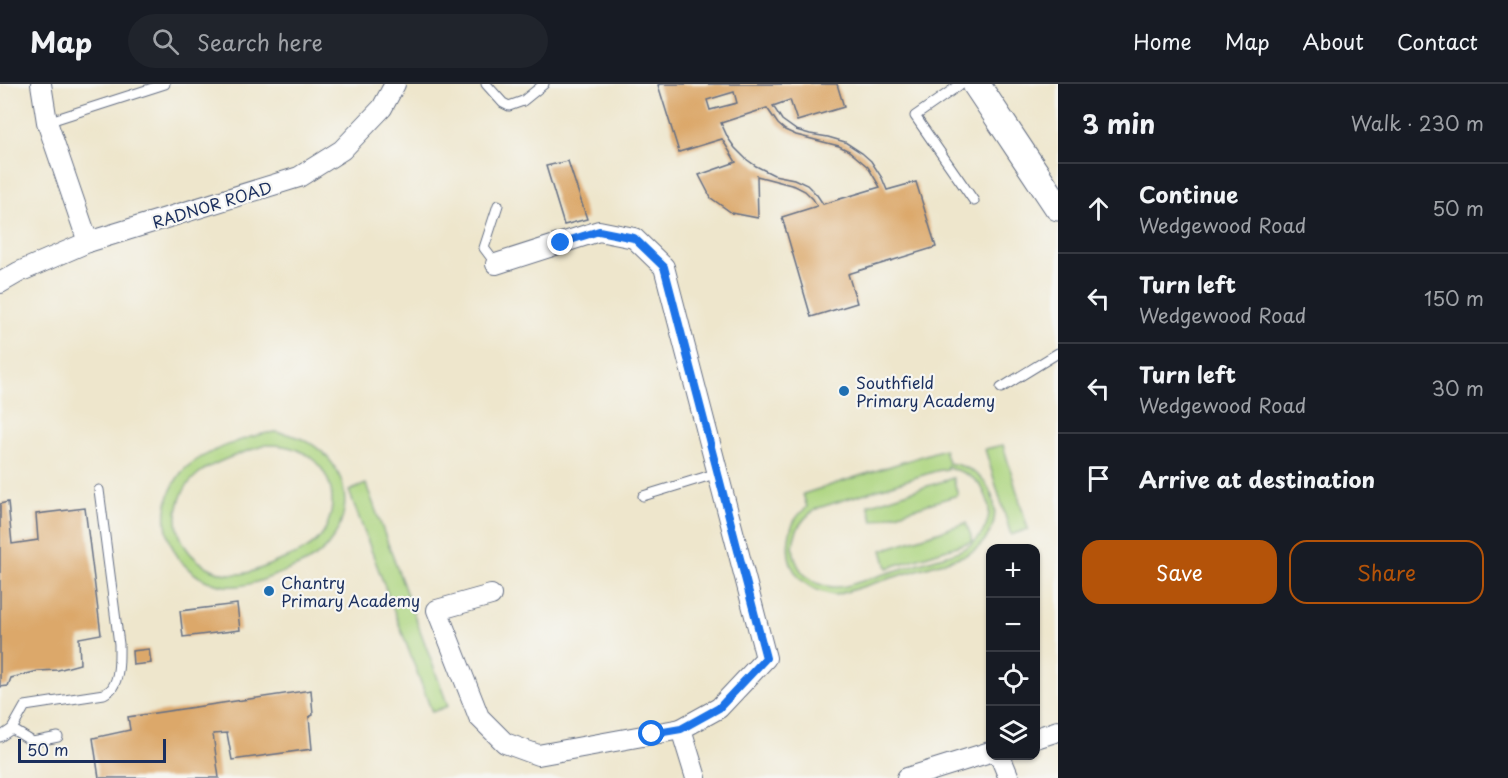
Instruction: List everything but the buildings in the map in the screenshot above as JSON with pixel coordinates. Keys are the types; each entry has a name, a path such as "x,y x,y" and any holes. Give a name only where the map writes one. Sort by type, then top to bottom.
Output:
{"street":[{"path":"41,84 47,122 88,242"},
{"name":"RADNOR ROAD","path":"0,283 19,272 88,242 299,177 342,150 382,108 395,84"},
{"path":"976,84 1058,207"},
{"path":"491,595 437,610 479,717 505,743 538,755 681,729 719,708 766,658 664,267 634,238 599,231 496,264"},
{"path":"681,729 696,778"},
{"path":"1040,736 1058,731"},
{"path":"907,778 986,753"},
{"path":"1002,760 1009,778"}],"lane":[{"path":"47,122 165,84"},
{"path":"486,84 503,103 509,106 523,101 544,84"},
{"path":"962,84 915,116 974,201"},
{"path":"496,264 484,248 498,205"},
{"path":"1001,388 1058,353"},
{"path":"643,496 718,473"},
{"path":"0,737 12,729 25,706 104,694 112,687 116,678 119,644 99,490"},
{"path":"12,729 33,742 58,737"}],"green space":[{"path":"276,432 296,437 314,445 328,458 338,473 344,490 344,508 339,527 323,551 292,569 238,586 225,586 206,581 191,571 179,558 170,542 166,525 166,507 171,490 181,473 199,459 225,446","holes":["274,445 290,447 304,453 322,469 331,490 332,502 328,524 315,542 295,555 250,572 236,574 216,571 198,561 180,536 177,510 182,494 186,486 198,474 212,466 259,447"]},
{"path":"1003,445 1028,529 1011,535 985,449"},
{"path":"944,449 948,463 965,467 979,476 988,488 994,502 994,517 990,532 981,545 966,555 836,595 825,593 806,584 799,577 790,560 788,550 791,529 797,517 807,507 803,494","holes":["947,466 976,481 988,502 988,521 979,538 969,546 951,554 846,586 828,586 813,581 802,572 793,546 796,532 804,519 818,508 947,469"]},
{"path":"953,478 958,495 873,521 868,505"},
{"path":"366,484 448,706 432,712 349,491"},
{"path":"966,523 973,541 887,568 882,550"}],"place":[{"name":"Southfield Primary Academy","path":"844,391"},
{"name":"Chantry Primary Academy","path":"269,591"}],"route":[{"path":"561,243 599,231 634,238 664,267 766,658 719,708 681,729 652,734"}]}
